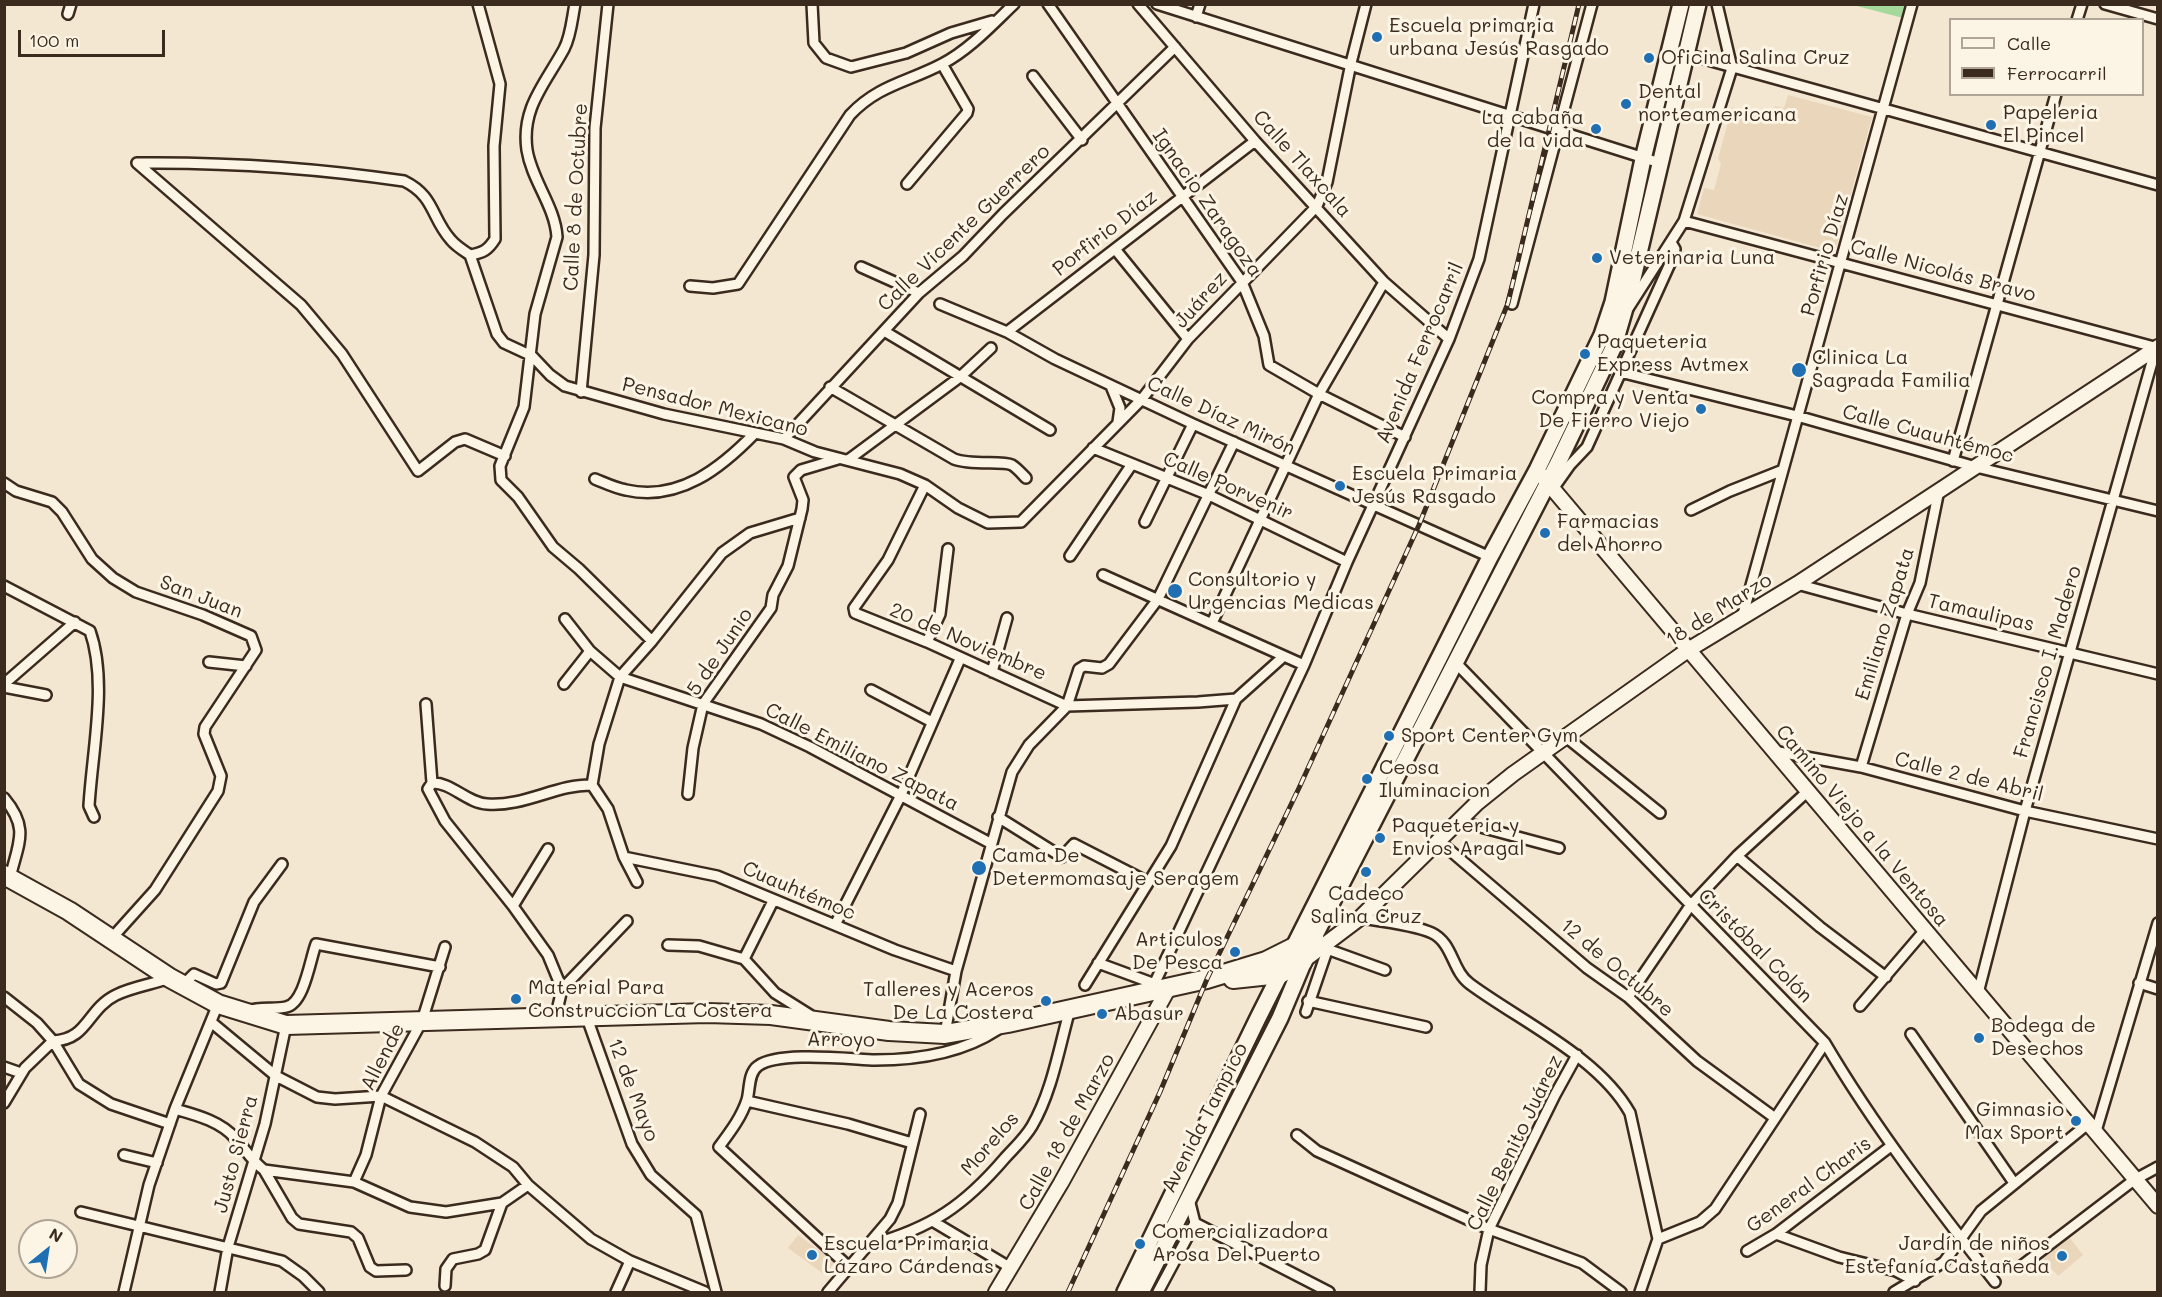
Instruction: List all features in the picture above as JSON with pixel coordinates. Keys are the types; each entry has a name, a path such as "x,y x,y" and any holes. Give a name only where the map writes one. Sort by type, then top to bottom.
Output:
{"highway":[{"path":"7,876 35,891 176,982 218,1004 286,1024 555,1019 707,1013 820,1020 889,1031 945,1034 1008,1023 1207,979 1299,954 1324,943"},
{"path":"1207,979 1252,978 1280,974 1299,954"}],"main road":[{"path":"1324,943 1490,557 1537,470 1602,335 1613,302 1643,159 1681,4"},
{"path":"1426,702 1455,662 1550,486 1614,346 1624,314 1698,4"},
{"name":"18 de Marzo","path":"1324,943 1360,918 1494,788 1541,753 1688,650 1742,620 2157,347"},
{"name":"Camino Viejo a la Ventosa","path":"1537,470 1771,750 2093,1127 2157,1206"},
{"name":"Avenida Tampico","path":"1141,1293 1188,1196 1280,1018 1299,954 1426,702"},
{"name":"Avenida Tampico","path":"1125,1293 1280,974"},
{"name":"Calle 18 de Marzo","path":"996,1293 1158,988"}],"street":[{"path":"470,255 489,249 495,239 494,146 500,84 478,4"},
{"path":"576,4 565,47 538,89 526,123 527,149 534,179 548,203 557,237 535,314 532,356 524,407 500,466 501,480 518,497 552,547 579,569 652,641"},
{"name":"Calle 8 de Octubre","path":"581,392 594,255 595,128 608,4"},
{"path":"812,4 814,43 826,58 851,67 906,53 951,33 998,20"},
{"path":"690,286 713,288 738,284 850,115 864,99 884,88 942,64 998,20 1014,4"},
{"name":"Ignacio Zaragoza","path":"1048,4 1116,106 1242,282 1264,336 1269,365 1318,394 1405,437"},
{"name":"Calle Tlaxcala","path":"1138,4 1255,141 1317,206 1384,282 1449,339"},
{"path":"1157,4 1351,63 1510,117 1660,163"},
{"path":"1196,17 1200,4"},
{"path":"1317,206 1328,182 1351,63 1366,4"},
{"name":"Avenida Ferrocarril","path":"1158,988 1304,665 1373,504 1449,339 1479,259 1534,4"},
{"path":"1512,304 1560,133 1592,4"},
{"path":"1624,314 1672,244 1684,220 1731,68 1716,4"},
{"name":"Porfirio Díaz","path":"1742,620 1797,416 1885,109 1912,4"},
{"path":"2104,4 2157,19"},
{"name":"Calle Vicente Guerrero","path":"784,439 919,293 963,256 1003,214 1082,140 1175,47"},
{"path":"1686,54 2157,185"},
{"path":"907,184 967,113 968,109 942,64"},
{"path":"1033,76 1082,140"},
{"path":"1953,461 2055,96"},
{"name":"Porfirio Díaz","path":"1007,332 1255,141"},
{"path":"505,456 465,439 455,442 418,471 342,354 301,305 138,163 197,162 252,166 404,181 419,188 431,204 451,240 470,255 497,334 504,343 532,356"},
{"name":"Juárez","path":"1021,522 1142,399 1188,339 1317,206"},
{"name":"Calle Nicolás Bravo","path":"1684,220 2157,347"},
{"path":"1550,486 1587,447 1673,257 1675,249 1672,244"},
{"path":"1115,249 1188,339"},
{"path":"861,267 919,293"},
{"path":"1212,623 1262,520 1318,394 1384,282"},
{"name":"Calle Díaz Mirón","path":"940,304 1007,332 1055,359 1193,424 1490,557"},
{"path":"884,331 1050,430"},
{"name":"Francisco I. Madero","path":"1978,993 2025,811 2157,347"},
{"path":"843,459 960,377 990,348"},
{"name":"Pensador Mexicano","path":"532,356 550,375 565,386 581,392 664,414 784,439 925,485 958,508 988,523 1021,522"},
{"name":"Calle Cuauhtémoc","path":"1620,372 1797,416 1976,467 2157,511"},
{"path":"1111,386 1120,408 1118,422"},
{"path":"830,387 954,459 966,464 1004,462 1012,465 1026,478"},
{"path":"1145,522 1193,424"},
{"path":"595,479 626,490 666,491 700,479 729,460 755,433"},
{"path":"945,1034 956,971 1011,772 1029,745 1067,706 1079,669 1084,666 1102,668 1109,664 1158,599 1234,442"},
{"name":"Calle Porvenir","path":"1093,448 1209,495 1347,562"},
{"name":"5 de Junio","path":"688,794 693,748 703,704 771,608 773,595 788,566 803,500 794,477 797,473 843,459"},
{"path":"1070,556 1132,464"},
{"path":"1691,510 1730,490 1784,470"},
{"name":"San Juan","path":"4,483 16,491 52,502 62,512 92,560 121,583 136,592 203,615 251,636 255,644 255,651 246,666 205,727 204,734 221,776 218,791 155,890 111,939"},
{"name":"20 de Noviembre","path":"925,485 888,560 854,608 855,613 927,642 1067,706 1236,699"},
{"name":"Emiliano Zapata","path":"1861,767 1907,614 1920,584 1939,490"},
{"path":"637,882 624,857 608,809 592,785 599,744 620,677 652,641 722,553 750,533 800,518"},
{"path":"927,642 940,614 948,549"},
{"path":"1103,575 1304,665"},
{"name":"Tamaulipas","path":"1797,584 1907,614 2157,674"},
{"path":"4,586 36,605 90,631 98,665 100,688 89,806 94,817"},
{"path":"992,672 1007,618"},
{"name":"Calle Emiliano Zapata","path":"565,619 590,651 620,677 703,704 793,739 990,843"},
{"path":"4,685 75,622"},
{"path":"564,684 590,651"},
{"path":"1085,985 1171,846 1236,699 1284,656"},
{"path":"834,925 900,797 960,659"},
{"path":"209,662 246,666"},
{"name":"Cristóbal Colón","path":"1455,662 1825,1043 1856,1097 1995,1282"},
{"path":"4,685 46,695"},
{"path":"871,690 932,722"},
{"path":"426,704 432,783 428,789 431,798 445,821 513,906 548,955 562,989"},
{"path":"1566,737 1660,813"},
{"name":"Calle 2 de Abril","path":"1771,750 1861,767 2025,811 2157,839"},
{"path":"432,783 440,783 467,799 486,804 522,802 581,785 592,785"},
{"path":"1628,997 1690,906 1737,856 1808,791"},
{"path":"4,798 18,814 21,830 7,876"},
{"path":"998,817 1062,856 1074,844 1148,882"},
{"path":"1458,821 1559,848"},
{"name":"12 de Octubre","path":"1439,841 1587,968 1628,997 1697,1061 1775,1118"},
{"path":"513,906 548,849"},
{"path":"1737,856 1820,927 1886,977"},
{"name":"Cuauhtémoc","path":"624,857 717,876 773,901 956,971"},
{"path":"4,1103 21,1073 53,1041 68,1041 78,1034 103,1004 116,995 176,982 194,974 216,984 221,983 254,902 282,864"},
{"path":"744,959 773,901"},
{"path":"1360,918 1431,932 1443,941 1467,982 1577,1055"},
{"path":"555,1019 562,989 627,921"},
{"path":"1893,1293 1944,1262 1981,1211 2014,1183 2093,1127 2157,923"},
{"path":"1860,1006 1925,930"},
{"path":"1305,1012 1324,943 1385,970"},
{"path":"243,1013 261,1007 286,1007 294,1004 302,990 316,944 440,967"},
{"path":"668,945 699,946 744,959 784,1000 820,1020"},
{"name":"Allende","path":"354,1182 366,1155 381,1096 422,1021 440,967 444,947"},
{"path":"1098,963 1158,988"},
{"path":"2139,983 2157,989"},
{"path":"4,997 37,1023 53,1041 79,1084 111,1104 170,1124"},
{"path":"1308,1001 1426,1027"},
{"path":"124,1293 139,1226 157,1163 175,1109 218,1004"},
{"name":"Morelos","path":"870,1245 903,1236 934,1222 965,1199 1032,1127 1047,1092 1070,1009"},
{"name":"12 de Mayo","path":"587,1018 632,1144 651,1175 696,1215 716,1293"},
{"path":"211,1022 276,1076 316,1097 335,1099 381,1096 485,1148 513,1167 528,1185 591,1239 630,1261 705,1293"},
{"name":"Arroyo","path":"850,1268 719,1147 734,1127 747,1101 752,1074 759,1064 794,1057 878,1060 940,1054 982,1040 1008,1023"},
{"name":"Justo Sierra","path":"220,1293 228,1247 255,1164 286,1024"},
{"path":"1911,1034 2014,1183"},
{"path":"1640,1293 1658,1239 1700,1222 1715,1209 1825,1043"},
{"name":"Calle Benito Juárez","path":"1480,1293 1480,1265 1489,1229 1577,1055 1623,1101 1630,1113 1658,1239"},
{"path":"4,1067 21,1073"},
{"path":"747,1101 848,1124 912,1143"},
{"path":"175,1109 212,1121 233,1136 255,1164 264,1170 292,1218 299,1224 351,1232 358,1238 370,1267 376,1271 406,1270"},
{"path":"828,1293 890,1219 898,1203 920,1114"},
{"path":"1297,1135 1317,1151 1489,1229 1582,1263 1621,1293"},
{"name":"General Charis","path":"1747,1251 1776,1234 1891,1146"},
{"path":"124,1155 157,1163"},
{"path":"2020,1267 2134,1180 2157,1167"},
{"path":"264,1170 354,1182 425,1211 467,1210 502,1203 528,1185"},
{"path":"1158,1293 1195,1223 1188,1196"},
{"path":"445,1286 446,1269 453,1259 478,1254 488,1245 502,1203"},
{"path":"81,1212 282,1261 303,1276 319,1293"},
{"path":"934,1222 1011,1268"},
{"path":"1195,1223 1329,1293"},
{"path":"1776,1234 1839,1257 1896,1271 1915,1281"},
{"path":"616,1293 630,1261"}],"shaded area":[{"path":"1788,95 1872,117 1835,252 1697,214 1704,188 1714,190 1721,164 1718,159 1732,107 1772,118 1775,106 1784,108"},
{"name":"Escuela Primaria Lázaro Cárdenas","path":"798,1235 835,1262 825,1275 788,1248"},
{"name":"Jardín de niños Estefanía Castañeda","path":"2069,1237 2083,1255 2058,1276 2042,1258"}],"green space":[{"path":"1853,5 1906,5 1903,18"}],"railway":[{"path":"1068,1292 1160,1092 1207,979 1299,788 1419,525 1508,303 1579,4"}],"place":[{"name":"Escuela primaria urbana Jesús Rasgado","path":"1377,37"},
{"name":"Oficina Salina Cruz","path":"1649,58"},
{"name":"Dental norteamericana","path":"1626,104"},
{"name":"Papeleria El Pincel","path":"1991,125"},
{"name":"La cabaña de la vida","path":"1596,129"},
{"name":"Veterinaria Luna","path":"1597,258"},
{"name":"Paqueteria Express Avtmex","path":"1585,354"},
{"name":"Clinica La Sagrada Familia","path":"1799,370"},
{"name":"Compra y Venta De Fierro Viejo","path":"1701,409"},
{"name":"Escuela Primaria Jesús Rasgado","path":"1340,486"},
{"name":"Farmacias del Ahorro","path":"1545,533"},
{"name":"Consultorio y Urgencias Medicas","path":"1175,591"},
{"name":"Sport Center Gym","path":"1389,736"},
{"name":"Ceosa Iluminacion","path":"1367,779"},
{"name":"Paqueteria y Envios Aragal","path":"1380,838"},
{"name":"Cama De Determomasaje Seragem","path":"979,868"},
{"name":"Cadeco Salina Cruz","path":"1366,872"},
{"name":"Articulos De Pesca","path":"1235,952"},
{"name":"Material Para Construccion La Costera","path":"516,999"},
{"name":"Talleres y Aceros De La Costera","path":"1046,1001"},
{"name":"Abasur","path":"1102,1014"},
{"name":"Bodega de Desechos","path":"1979,1038"},
{"name":"Gimnasio Max Sport","path":"2076,1121"},
{"name":"Comercializadora Arosa Del Puerto","path":"1140,1244"},
{"name":"Escuela Primaria Lázaro Cárdenas","path":"812,1255"},
{"name":"Jardín de niños Estefanía Castañeda","path":"2062,1256"}]}
